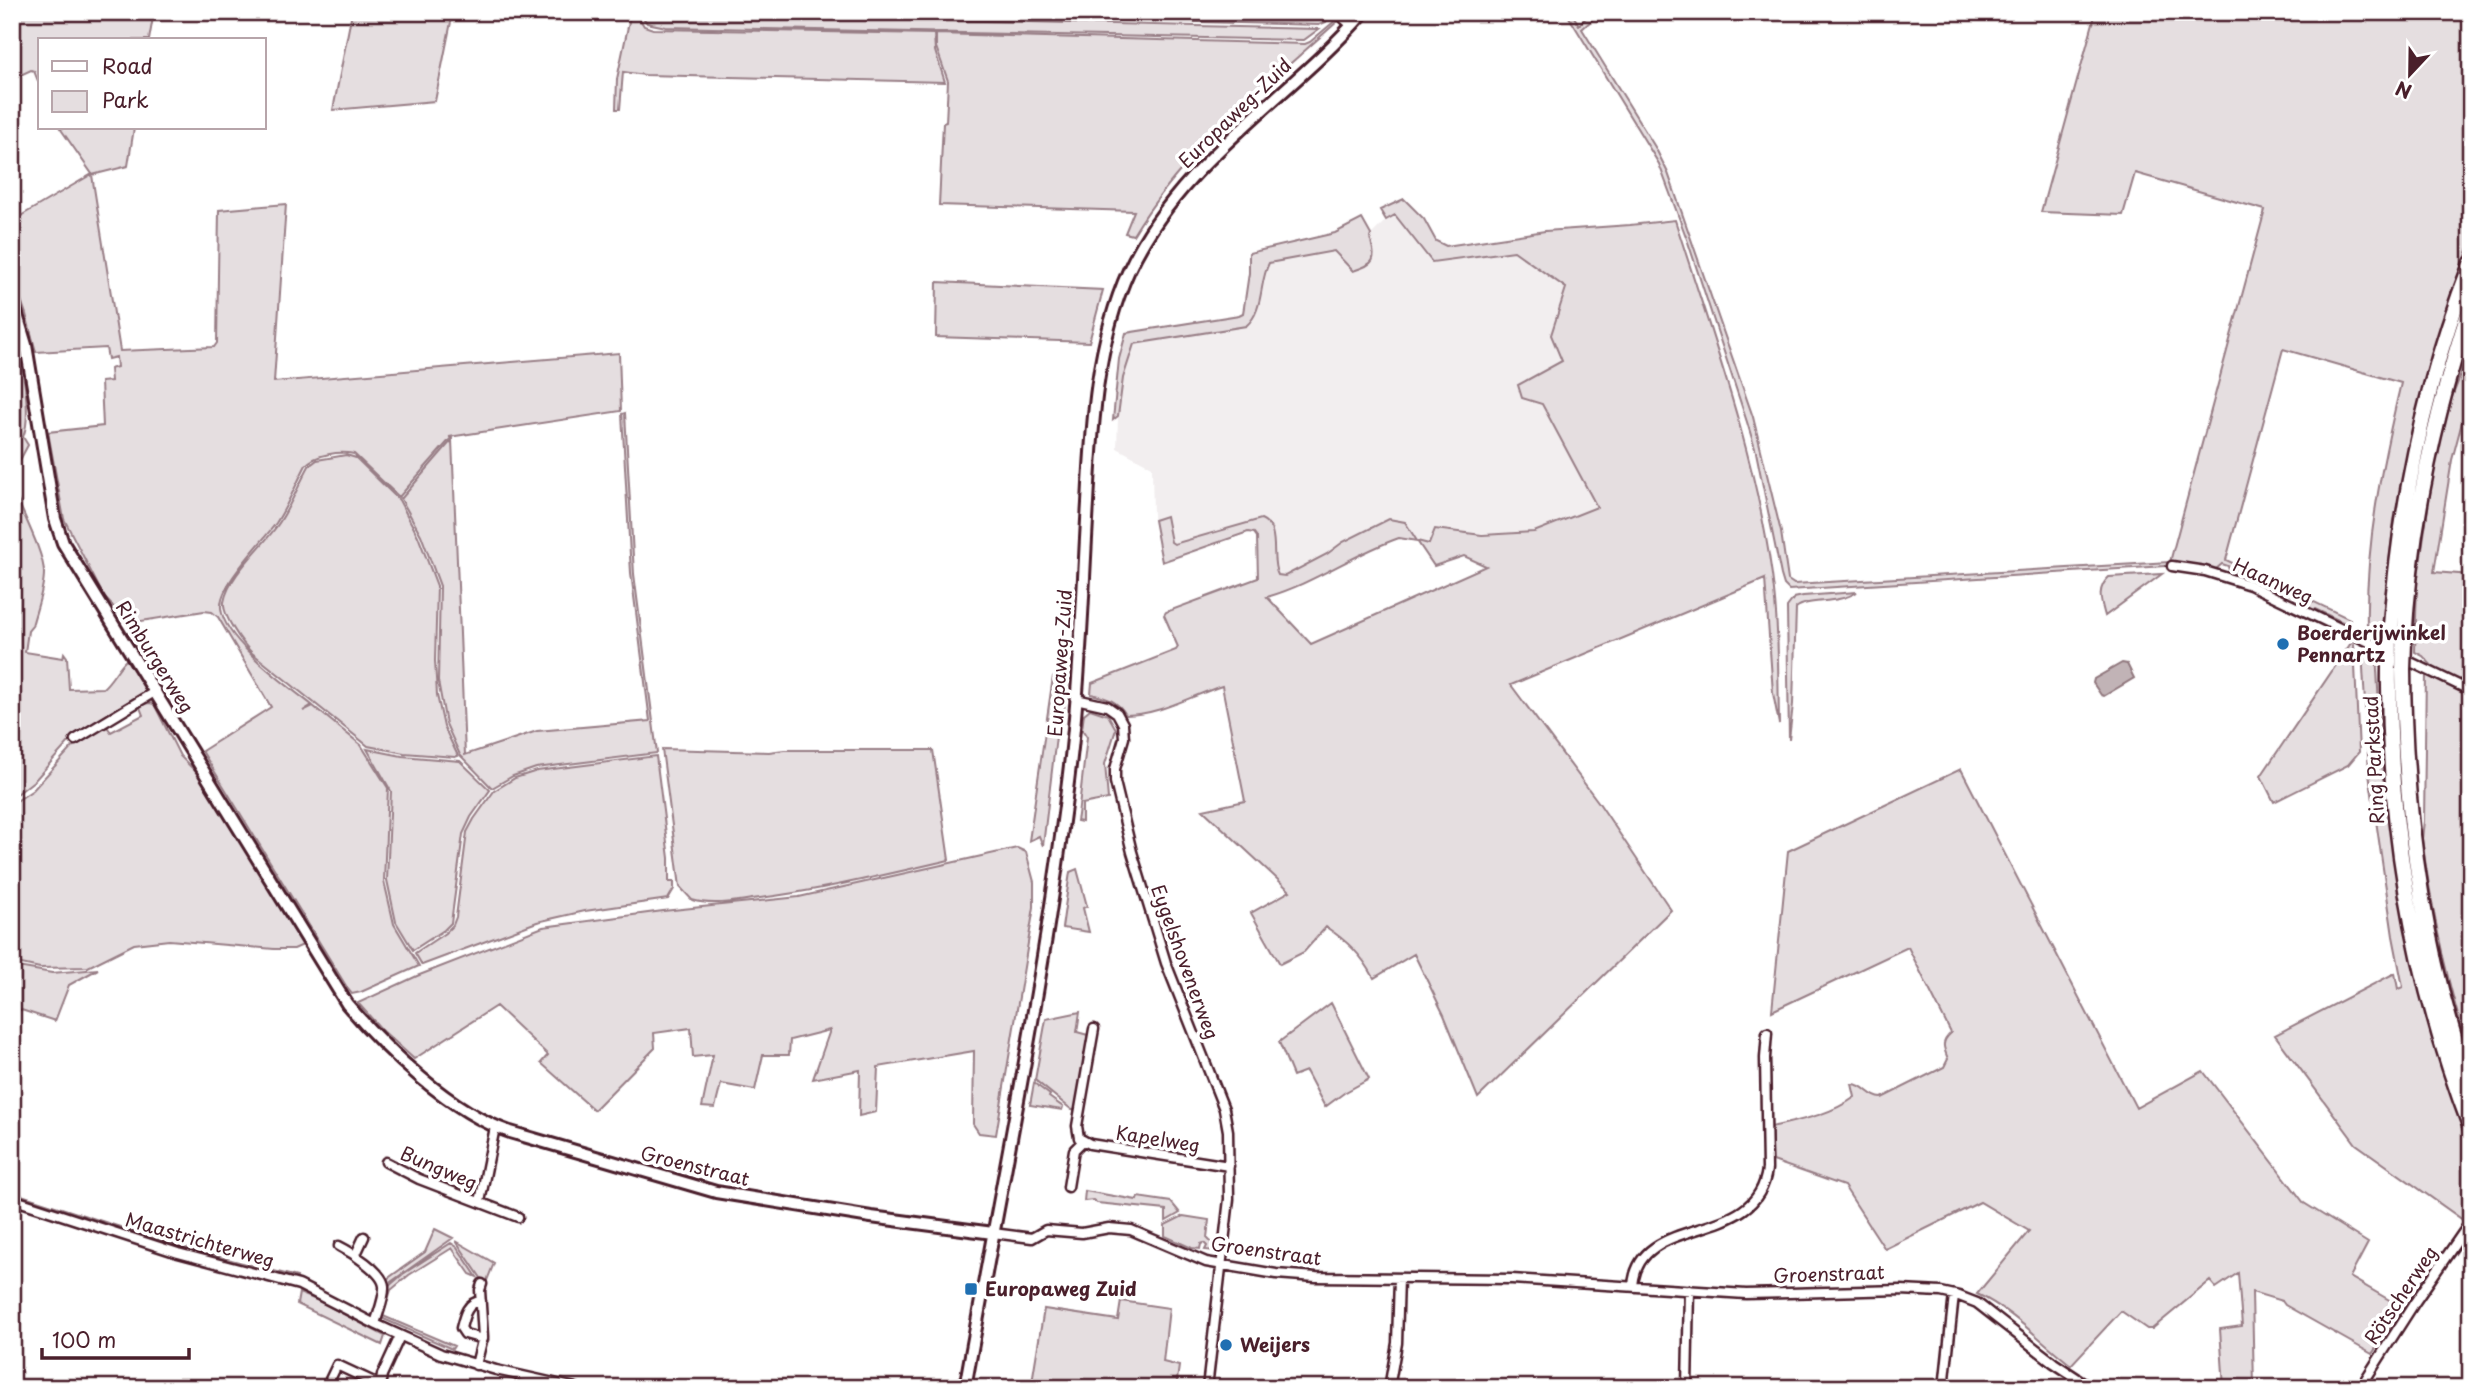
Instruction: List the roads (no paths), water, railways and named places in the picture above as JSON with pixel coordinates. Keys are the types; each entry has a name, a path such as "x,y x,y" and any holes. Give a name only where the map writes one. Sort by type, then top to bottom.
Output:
{"highway":[{"name":"Ring Parkstad","path":"2471,264 2437,360 2415,448 2401,528 2390,638 2396,666 2417,879 2448,1017 2471,1088"},
{"name":"Ring Parkstad","path":"2471,305 2455,353 2428,455 2414,537 2404,643 2396,666 2393,795 2404,884 2434,1019 2471,1128"}],"street":[{"path":"1337,12 1352,26"},
{"name":"Europaweg-Zuid","path":"965,1388 1056,872 1076,699 1092,433 1103,351 1120,292 1146,238 1190,180 1364,12"},
{"name":"Rimburgerweg","path":"12,298 26,345 55,519 63,543 347,1004"},
{"name":"Haanweg","path":"2172,566 2206,571 2250,585 2471,691"},
{"path":"75,740 156,691"},
{"name":"Eygelshovenerweg","path":"1076,699 1096,702 1112,709 1123,724 1124,738 1115,769 1120,808 1147,908 1166,963 1224,1109 1228,1131 1229,1199 1207,1388"},
{"name":"Groenstraat","path":"347,1004 369,1030 409,1066 455,1103 495,1127 716,1192 871,1217 1032,1238 1046,1230 1082,1233 1109,1228 1130,1230 1206,1262 1276,1274 1512,1279 1754,1294 1901,1290 1954,1295 1971,1300 1991,1312 2054,1363 2092,1388"},
{"path":"1068,1187 1074,1150 1083,1141 1078,1135 1077,1126 1094,1029"},
{"path":"1633,1286 1638,1267 1650,1249 1738,1215 1753,1203 1764,1185 1768,1169 1765,1097 1767,1033"},
{"name":"Bungweg","path":"480,1202 495,1127"},
{"name":"Kapelweg","path":"1083,1141 1229,1166"},
{"name":"Bungweg","path":"386,1162 419,1179 518,1217"},
{"name":"Maastrichterweg","path":"12,1199 178,1253 289,1282 441,1354 476,1365 576,1388"},
{"name":"Rötscherweg","path":"2360,1388 2471,1221"},
{"path":"356,1254 363,1237"},
{"path":"339,1246 356,1254 384,1284 375,1324"},
{"path":"1389,1388 1397,1343 1399,1278"},
{"path":"476,1365 483,1339 480,1290 482,1284"},
{"path":"1687,1388 1689,1290"},
{"path":"1944,1388 1954,1295"},
{"path":"481,1301 471,1303 468,1307 461,1328 465,1334 483,1339"},
{"path":"326,1388 337,1364 380,1387 385,1368 400,1336"}],"place":[{"name":"Boerderijwinkel Pennartz","path":"2283,644"},
{"name":"Europaweg Zuid","path":"971,1289"},
{"name":"Weijers","path":"1226,1345"}]}
